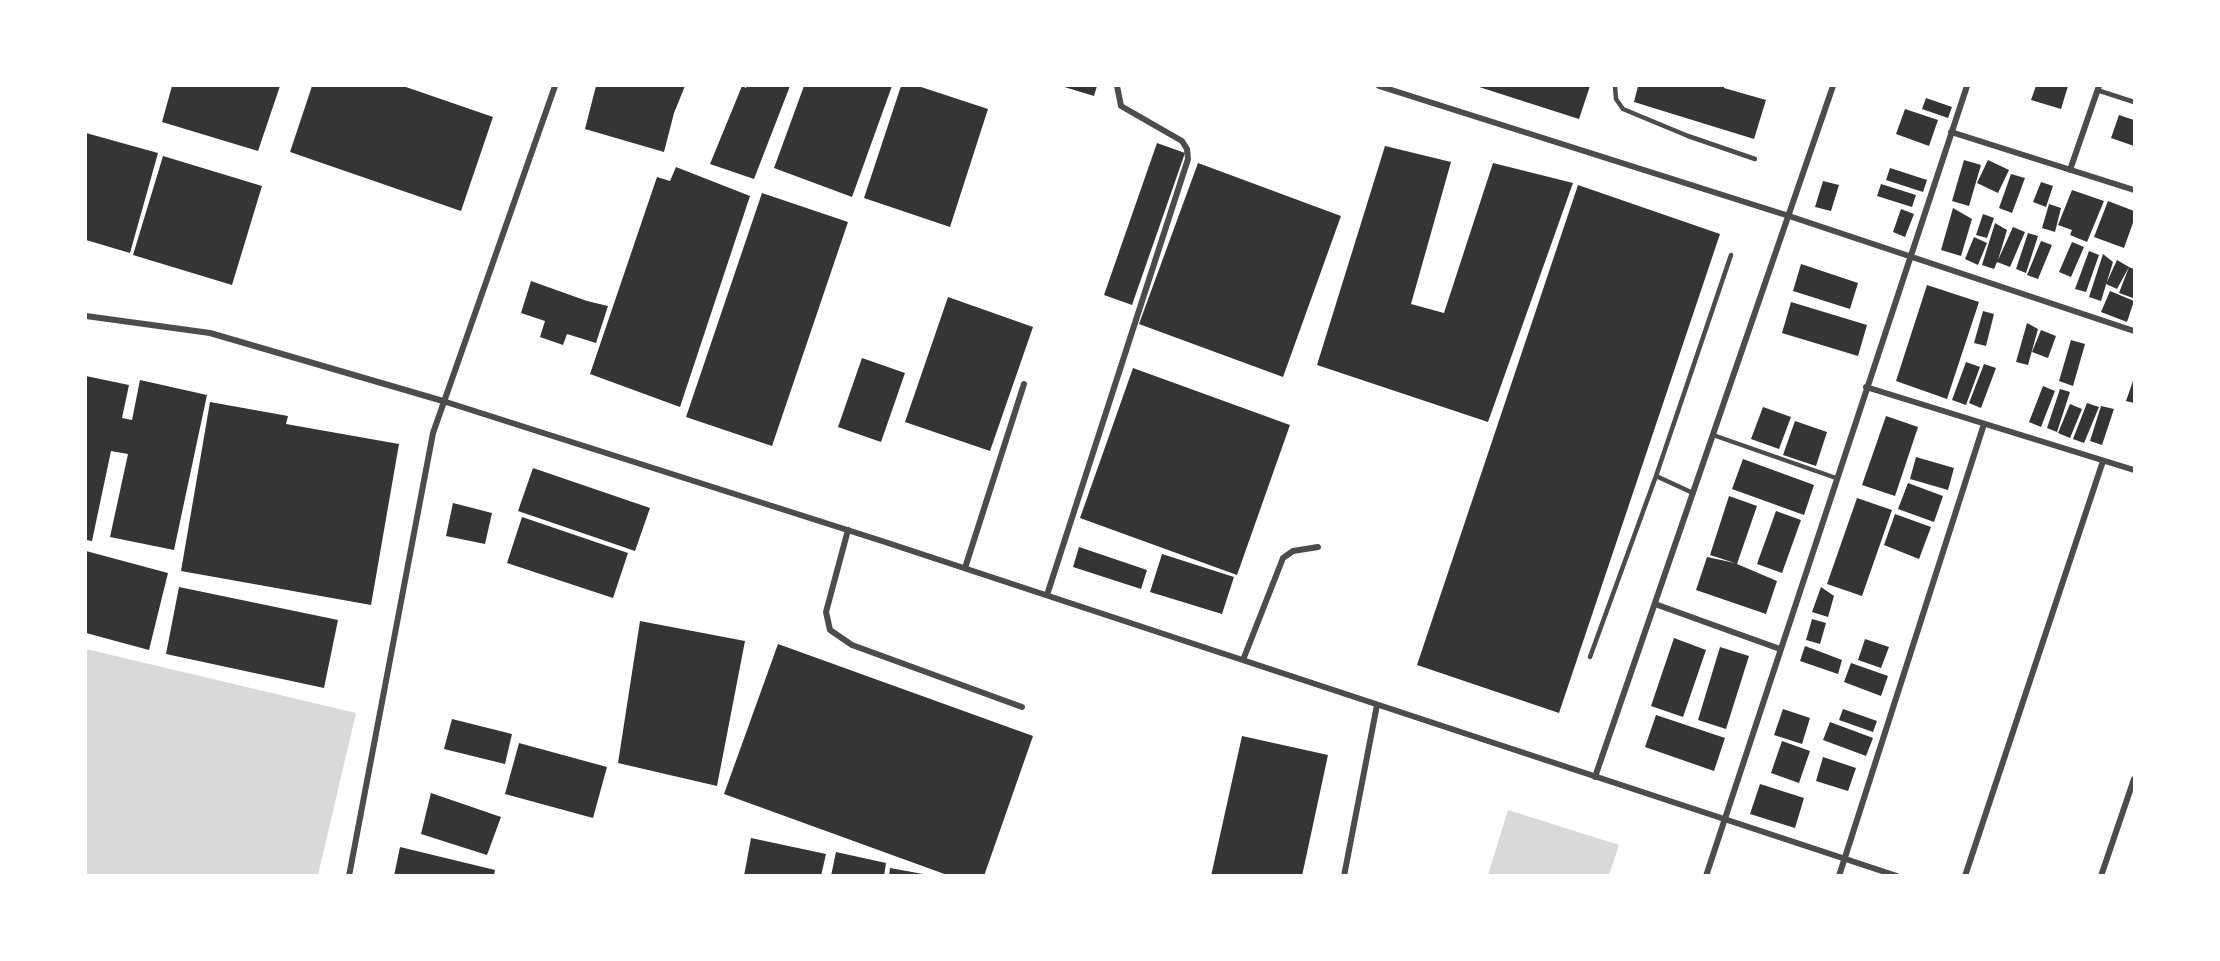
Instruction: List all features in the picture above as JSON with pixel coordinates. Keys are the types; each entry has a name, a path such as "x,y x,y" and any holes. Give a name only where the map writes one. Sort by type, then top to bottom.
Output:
{"street":[{"path":"349,876 432,433 555,86"},
{"path":"1047,595 1188,159 1187,148 1182,141 1121,106 1117,86"},
{"path":"1379,86 1789,216 2134,332"},
{"path":"1595,777 1833,86"},
{"path":"1706,876 1967,86"},
{"path":"2070,170 2098,88"},
{"path":"1951,132 2134,190"},
{"path":"86,316 210,333 443,401 965,568 1897,876"},
{"path":"965,568 1024,384"},
{"path":"1866,387 2134,470"},
{"path":"1839,876 1984,424"},
{"path":"1965,876 2103,461"},
{"path":"848,530 826,612 830,630 852,645 1022,707"},
{"path":"1243,660 1283,558 1293,551 1318,547"},
{"path":"1655,604 1780,649"},
{"path":"1344,876 1377,705"},
{"path":"2102,876 2134,779"}],"lane":[{"path":"1615,86 1616,99 1623,109 1688,136 1755,159"},
{"path":"2098,88 2134,102"},
{"path":"1590,657 1656,476 1731,255"},
{"path":"1713,435 1836,478"},
{"path":"1656,476 1694,493"}],"shaded area":[{"path":"86,649 356,713 318,875 86,875"},
{"path":"1508,810 1619,845 1609,875 1488,875"}],"building":[{"path":"172,86 280,86 258,151 162,122"},
{"path":"312,86 403,86 493,117 461,211 290,152"},
{"path":"596,86 685,86 674,113 664,152 585,129"},
{"path":"742,86 746,88 747,86 790,86 754,179 710,164"},
{"path":"804,86 892,86 852,197 774,168"},
{"path":"901,86 918,86 988,109 950,227 864,198"},
{"path":"1061,86 1097,86 1094,96"},
{"path":"1476,86 1590,86 1579,119"},
{"path":"1638,86 1724,86 1724,88 1766,100 1754,139 1634,102"},
{"path":"2036,86 2068,86 2061,109 2031,100"},
{"path":"1926,98 1952,107 1948,118 1922,109"},
{"path":"1905,109 1938,120 1929,146 1896,134"},
{"path":"2119,115 2134,120 2134,146 2111,138"},
{"path":"86,133 158,153 130,253 86,240"},
{"path":"1157,143 1185,153 1132,305 1104,295"},
{"path":"1385,146 1451,162 1411,304 1444,313 1493,163 1573,183 1488,422 1317,365"},
{"path":"163,156 262,186 232,285 133,255"},
{"path":"1964,160 1981,165 1969,206 1952,201"},
{"path":"1988,160 2009,170 1998,193 1977,183"},
{"path":"1198,163 1341,216 1283,377 1139,324"},
{"path":"676,167 750,196 680,407 590,374 657,177 670,181"},
{"path":"1890,168 1927,180 1923,192 1886,180"},
{"path":"2011,174 2025,178 2012,213 1999,208"},
{"path":"1823,181 1839,185 1831,211 1815,207"},
{"path":"2041,182 2053,186 2046,207 2033,202"},
{"path":"1881,184 1916,195 1912,207 1877,196"},
{"path":"1578,185 1720,234 1559,713 1417,665"},
{"path":"2072,190 2104,201 2087,242 2070,235 2072,230 2058,225"},
{"path":"762,193 848,222 772,446 686,417"},
{"path":"2108,201 2134,211 2134,220 2124,248 2094,237"},
{"path":"2049,204 2061,208 2055,232 2042,228"},
{"path":"1953,208 1972,219 1961,256 1941,250"},
{"path":"1901,209 1914,214 1905,237 1893,232"},
{"path":"1983,214 1994,218 1987,238 1976,235"},
{"path":"1995,223 2007,230 1998,260 2013,227 2025,232 2010,267 1997,262 1994,269 1982,265"},
{"path":"2028,233 2038,236 2026,273 2016,269"},
{"path":"1974,237 1987,243 1978,265 1965,259"},
{"path":"2041,241 2052,245 2038,279 2027,275"},
{"path":"2072,242 2084,247 2071,277 2059,272"},
{"path":"2089,251 2099,255 2086,292 2075,289"},
{"path":"2103,254 2113,262 2101,301 2089,297"},
{"path":"2117,260 2129,267 2117,289 2106,284"},
{"path":"1801,264 1858,283 1850,309 1793,291"},
{"path":"2129,267 2134,269 2133,298 2119,293"},
{"path":"531,281 608,306 596,343 567,334 563,345 540,337 545,321 521,313"},
{"path":"1927,285 1979,302 1947,399 1896,381"},
{"path":"2110,291 2134,301 2127,322 2101,312"},
{"path":"948,297 1033,327 990,451 905,422"},
{"path":"1791,302 1867,325 1858,356 1782,333"},
{"path":"1983,311 1994,314 1986,346 1974,343"},
{"path":"2027,323 2038,329 2028,365 2016,362"},
{"path":"2041,330 2056,336 2048,358 2032,352"},
{"path":"2071,340 2085,344 2073,386 2059,381"},
{"path":"862,358 905,373 881,442 838,427"},
{"path":"1966,362 1980,367 1966,405 1952,400"},
{"path":"1984,364 1996,368 1981,408 1969,403"},
{"path":"1133,368 1290,425 1237,575 1080,518"},
{"path":"86,376 129,385 122,418 132,420 140,380 207,395 174,550 110,537 128,454 111,451 92,541 86,540"},
{"path":"2134,378 2134,403 2126,401"},
{"path":"2043,386 2055,391 2041,427 2029,422"},
{"path":"2060,389 2070,392 2057,432 2047,428"},
{"path":"210,402 288,416 286,424 399,444 371,605 181,571"},
{"path":"2087,403 2099,407 2084,443 2073,439"},
{"path":"2070,404 2082,409 2070,438 2058,433"},
{"path":"2101,406 2114,409 2102,445 2090,441"},
{"path":"1763,407 1791,417 1779,449 1751,439"},
{"path":"1886,416 1918,427 1895,496 1862,485"},
{"path":"1795,421 1827,432 1816,466 1783,455"},
{"path":"1916,457 1954,468 1948,490 1910,479"},
{"path":"1743,459 1814,485 1804,515 1732,489"},
{"path":"533,468 650,508 635,551 518,511"},
{"path":"1908,483 1943,496 1934,522 1898,509"},
{"path":"1729,496 1757,506 1737,564 1777,581 1766,614 1696,590 1707,557 1735,563 1710,555"},
{"path":"1857,498 1892,510 1862,596 1827,584"},
{"path":"453,503 492,513 485,544 446,536"},
{"path":"1776,511 1801,520 1782,573 1757,564"},
{"path":"1895,514 1931,527 1919,559 1884,545"},
{"path":"522,517 628,553 613,598 507,563"},
{"path":"1079,547 1147,570 1141,589 1073,567"},
{"path":"86,551 168,573 149,650 86,633"},
{"path":"1162,554 1234,577 1222,614 1150,592"},
{"path":"179,587 338,620 324,688 166,654"},
{"path":"1821,587 1834,596 1828,617 1812,612"},
{"path":"1812,619 1826,623 1820,644 1806,640"},
{"path":"640,621 745,641 717,786 618,763"},
{"path":"1674,638 1706,650 1683,717 1651,706"},
{"path":"1865,639 1889,647 1881,668 1858,660"},
{"path":"778,644 1033,736 984,876 950,876 724,794"},
{"path":"1805,646 1842,660 1838,674 1800,661"},
{"path":"1720,647 1749,656 1726,729 1698,720"},
{"path":"1851,663 1888,676 1881,696 1844,682"},
{"path":"1783,709 1810,718 1802,744 1774,735"},
{"path":"1843,709 1877,721 1873,732 1839,720"},
{"path":"1656,715 1725,738 1714,771 1645,747"},
{"path":"452,719 512,734 505,764 444,749"},
{"path":"1830,722 1873,738 1866,756 1823,740"},
{"path":"1242,736 1328,755 1302,876 1211,876"},
{"path":"1782,741 1810,751 1799,783 1771,773"},
{"path":"519,743 607,767 593,818 505,794"},
{"path":"1823,757 1856,768 1848,791 1816,781"},
{"path":"1760,784 1804,798 1795,828 1750,814"},
{"path":"431,793 501,817 487,855 421,834"},
{"path":"751,838 826,854 821,876 744,876"},
{"path":"400,847 495,870 494,876 394,876"},
{"path":"836,852 886,863 884,876 831,876"},
{"path":"890,868 923,874 923,876 889,876"}]}
